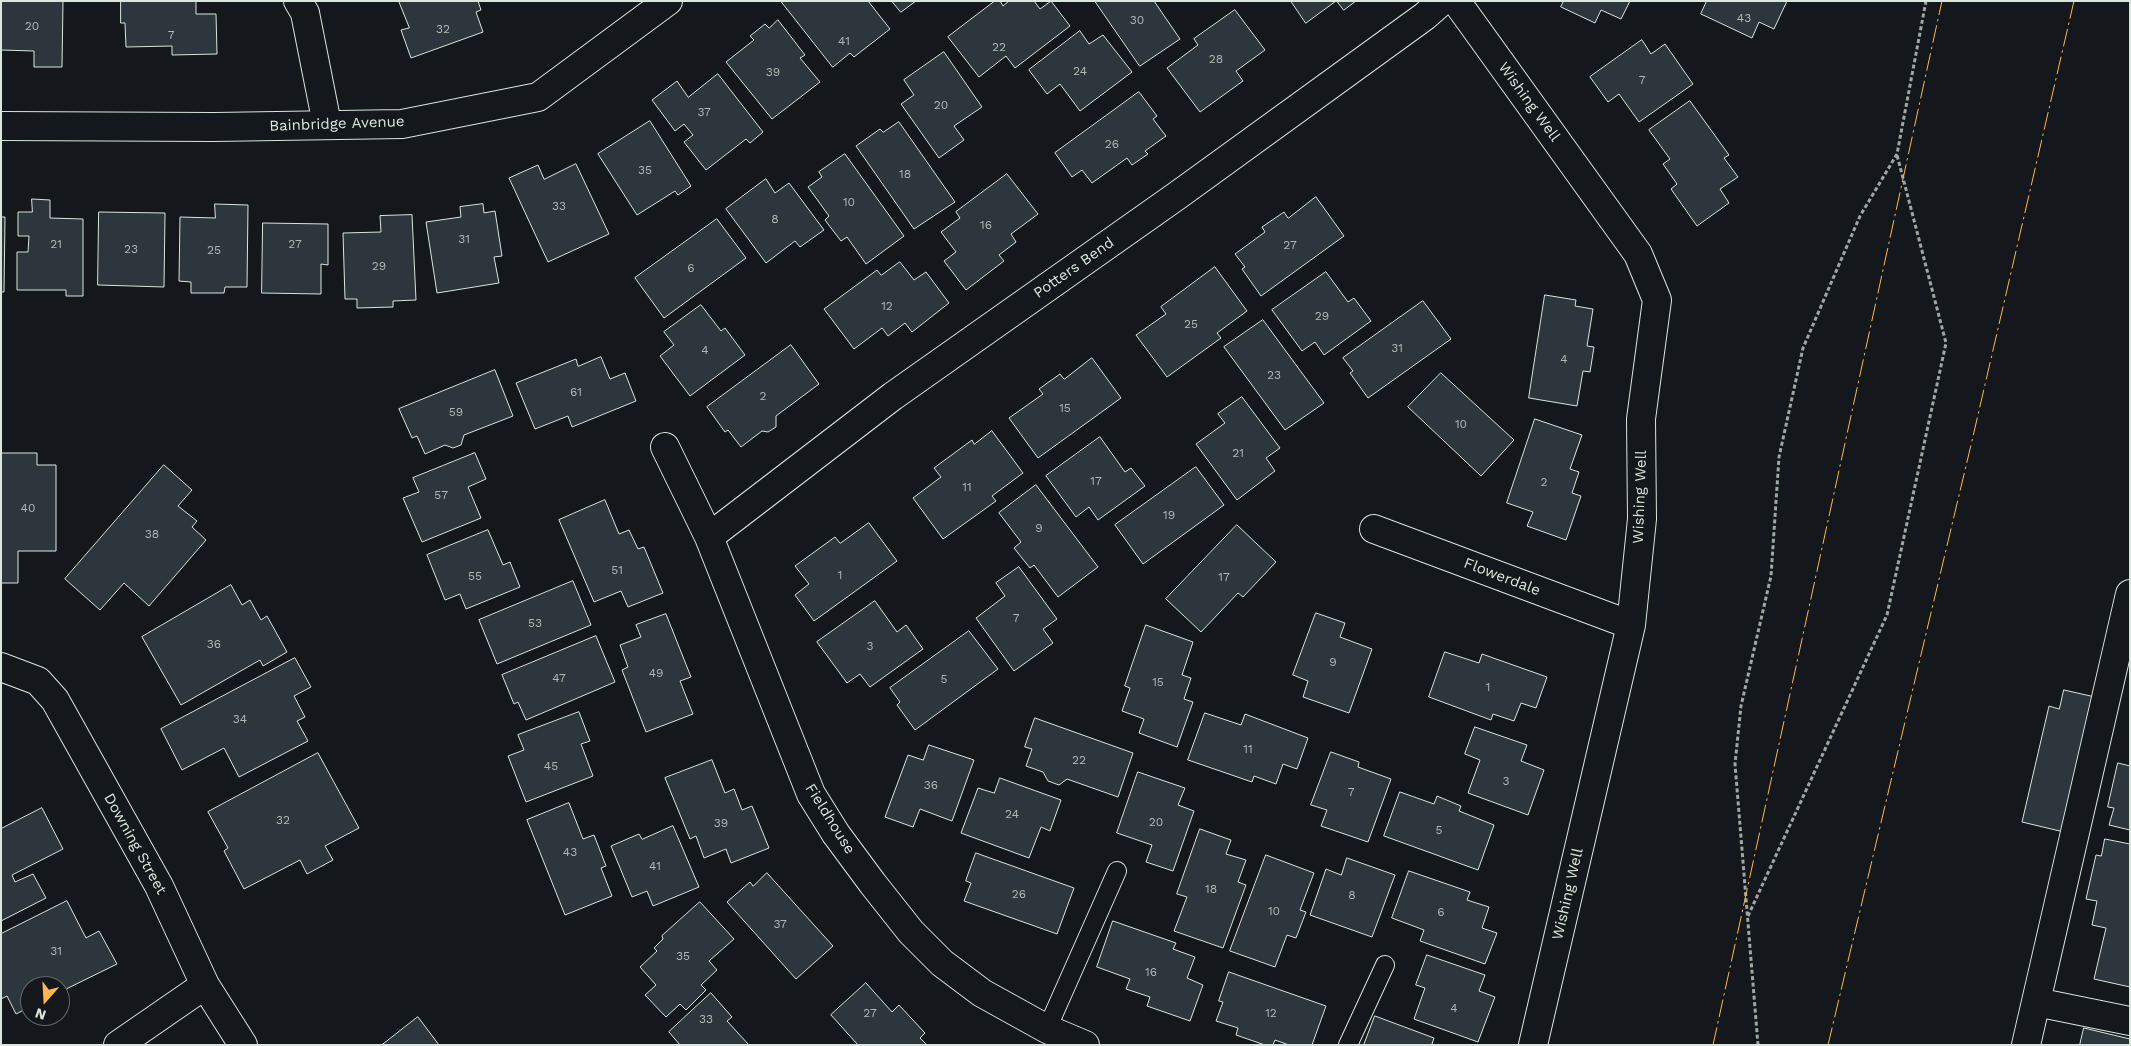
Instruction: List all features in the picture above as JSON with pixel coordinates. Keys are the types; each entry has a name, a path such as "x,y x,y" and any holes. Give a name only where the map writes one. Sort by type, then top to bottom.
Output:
{"street":[{"path":"298,1 305,13 327,124"},
{"name":"Bainbridge Avenue","path":"1,126 214,127 402,124 538,97 668,1"},
{"name":"Potters Bend","path":"709,537 893,396 1186,189 1425,16 1442,1"},
{"name":"Wishing Well","path":"1456,1 1638,254 1657,300 1642,419 1642,519 1631,625 1533,1045"},
{"name":"Fieldhouse","path":"665,447 709,537 811,794 836,834 906,925 942,963 982,992 1047,1029 1085,1045"},
{"name":"Flowerdale","path":"1374,529 1631,625"},
{"path":"2026,1045 2122,662 2130,594"},
{"name":"Downing Street","path":"1,667 38,681 55,700 159,886 206,985 243,1045"},
{"path":"118,1045 206,985"},
{"path":"2036,1002 2130,1022"}],"lane":[{"path":"1047,1029 1117,871"},
{"path":"1348,1045 1384,965"}],"path":[{"path":"1758,1045 1734,764 1741,706 1771,576 1779,457 1803,348 1860,216 1897,154 1926,1"},
{"path":"1748,916 1887,615 1946,343 1897,154"}],"building":[{"path":"1,1 63,1 62,67 34,67 34,51 1,50"},
{"path":"121,1 196,1 196,14 216,14 217,54 172,55 172,46 126,47 125,23 121,23"},
{"path":"399,1 478,1 481,10 476,12 483,32 411,58 401,30 409,28"},
{"path":"781,1 868,1 890,29 854,57 850,53 833,67"},
{"path":"892,1 916,1 901,12"},
{"path":"995,1 1000,1 1003,6 1009,1 1034,1 1040,9 1051,1 1070,26 1015,68 1006,56 979,77 948,37"},
{"path":"1095,1 1154,1 1180,39 1140,66"},
{"path":"1291,1 1336,1 1306,23"},
{"path":"1337,1 1356,1 1344,10"},
{"path":"1564,1 1630,1 1621,19 1601,10 1595,23 1561,7"},
{"path":"1707,1 1787,1 1774,29 1759,22 1752,38 1701,14"},
{"path":"1235,10 1265,50 1236,71 1243,81 1200,112 1167,68 1198,45 1194,39"},
{"path":"778,20 805,55 800,58 820,82 772,119 726,62 754,40 750,36 765,24 769,28"},
{"path":"1080,31 1089,44 1103,35 1132,72 1080,111 1060,84 1047,94 1029,70"},
{"path":"1642,40 1651,54 1665,44 1693,84 1639,122 1619,94 1608,102 1590,77"},
{"path":"944,52 982,107 954,126 964,140 939,158 901,104 914,95 904,80"},
{"path":"718,74 763,132 750,143 746,139 706,170 684,142 693,135 684,124 675,131 652,100 677,81 688,97"},
{"path":"1139,92 1157,116 1153,119 1166,136 1145,151 1148,154 1132,165 1127,158 1092,183 1082,170 1072,177 1055,153"},
{"path":"1690,101 1729,155 1724,158 1738,177 1720,189 1729,203 1697,226 1671,189 1677,184 1663,164 1670,159 1649,130"},
{"path":"650,121 691,186 678,195 675,191 637,215 598,154"},
{"path":"899,122 955,202 914,229 856,146 880,129 883,132"},
{"path":"845,154 904,236 866,264 847,237 841,241 825,220 829,216 808,187 822,177 819,172"},
{"path":"576,164 609,234 548,262 509,178 538,165 544,179"},
{"path":"1007,174 1038,214 1011,234 1016,242 999,255 1004,261 966,290 944,261 956,252 941,232 960,218 956,212"},
{"path":"766,179 775,193 789,183 824,230 800,247 795,241 766,263 726,209"},
{"path":"1316,197 1344,236 1261,296 1242,269 1245,267 1235,254 1265,232 1262,227 1284,212 1288,218"},
{"path":"32,199 50,200 50,218 83,219 83,296 66,296 66,290 17,290 17,252 28,252 29,236 18,236 18,212 32,212"},
{"path":"215,204 248,205 247,287 225,287 224,293 191,293 191,282 179,281 180,217 215,218"},
{"path":"483,204 484,213 495,211 502,256 494,257 499,283 437,293 426,222 461,217 460,207"},
{"path":"99,212 165,213 164,287 98,285"},
{"path":"412,215 416,300 393,301 393,307 357,308 357,299 345,299 343,233 381,232 380,216"},
{"path":"1,217 5,217 4,292 1,292"},
{"path":"717,219 746,258 664,318 635,278"},
{"path":"263,223 328,224 328,265 321,264 321,294 262,293"},
{"path":"900,262 914,280 926,272 949,303 912,332 905,323 888,336 882,328 854,349 824,309 877,270 881,275"},
{"path":"1215,267 1247,311 1217,333 1221,338 1167,377 1136,335 1166,314 1161,307"},
{"path":"1326,272 1348,302 1354,298 1371,321 1324,355 1315,342 1302,351 1272,310"},
{"path":"1545,295 1576,300 1575,306 1593,309 1587,346 1594,347 1590,372 1583,371 1577,406 1529,398"},
{"path":"1423,301 1451,339 1368,398 1350,373 1353,371 1343,358"},
{"path":"701,305 721,331 725,328 745,355 690,396 660,356 674,345 664,332"},
{"path":"1263,320 1324,403 1285,430 1224,347"},
{"path":"791,345 819,384 776,416 776,427 768,432 762,431 741,447 728,430 725,432 707,407"},
{"path":"601,357 610,379 625,373 636,401 572,427 568,416 535,429 516,383 576,359 578,366"},
{"path":"1092,358 1121,398 1038,458 1009,418 1043,394 1039,389 1060,374 1064,379"},
{"path":"495,370 513,416 464,435 461,445 453,448 445,445 425,454 417,436 412,438 399,409"},
{"path":"1441,373 1514,440 1481,476 1408,407"},
{"path":"1242,397 1280,448 1266,458 1275,471 1237,500 1196,444 1225,423 1218,414"},
{"path":"1535,419 1582,435 1570,469 1579,472 1572,493 1581,496 1566,540 1527,526 1533,512 1507,503"},
{"path":"992,431 1023,473 992,496 996,501 943,539 913,498 941,477 934,468 972,440 974,444"},
{"path":"1100,437 1125,472 1131,468 1145,486 1098,520 1089,507 1076,517 1046,476"},
{"path":"1,453 37,453 37,465 56,465 56,551 18,551 18,583 1,583"},
{"path":"475,453 486,479 468,487 481,518 422,542 403,498 419,492 413,478"},
{"path":"164,465 192,490 178,506 197,521 192,527 206,540 149,606 124,583 100,610 65,579"},
{"path":"1196,467 1224,505 1143,564 1115,525"},
{"path":"1036,485 1098,567 1058,597 1034,565 1030,568 1014,548 1021,542 999,513"},
{"path":"605,500 619,534 629,530 638,549 644,547 663,593 628,607 621,591 594,602 559,520"},
{"path":"869,523 897,561 814,621 795,595 809,584 795,566 835,537 840,543"},
{"path":"1237,525 1276,562 1243,597 1238,593 1201,632 1166,599"},
{"path":"488,530 503,565 510,562 520,587 466,609 460,594 445,600 427,555"},
{"path":"1019,567 1057,619 1043,629 1053,643 1014,671 976,618 1005,596 996,583"},
{"path":"573,581 591,625 497,664 479,620"},
{"path":"231,585 242,605 250,600 261,620 267,616 287,652 263,666 260,660 181,705 142,637"},
{"path":"875,601 897,632 906,625 923,649 870,687 860,674 847,683 817,642"},
{"path":"1316,613 1345,623 1340,637 1372,649 1349,713 1303,697 1308,681 1293,675"},
{"path":"666,614 691,677 680,681 693,714 646,732 622,670 628,667 620,645 641,637 636,625"},
{"path":"1146,625 1193,642 1182,675 1191,678 1184,699 1193,702 1177,747 1139,733 1144,719 1122,711 1130,688 1125,686"},
{"path":"969,631 998,669 915,730 897,705 900,702 890,688"},
{"path":"596,636 615,682 526,720 518,702 514,704 502,675"},
{"path":"1445,652 1479,663 1482,654 1547,677 1536,708 1521,703 1514,721 1493,714 1491,720 1429,697"},
{"path":"295,658 311,687 294,696 305,717 297,721 308,741 239,777 224,748 182,770 161,729"},
{"path":"2064,690 2095,697 2064,832 2022,822 2049,706 2059,709"},
{"path":"579,712 590,741 581,744 593,776 526,802 508,756 524,750 518,735"},
{"path":"1205,713 1241,725 1245,714 1308,738 1297,769 1283,764 1276,784 1254,776 1252,782 1188,760"},
{"path":"1035,718 1133,753 1118,797 1067,779 1059,785 1048,781 1043,772 1026,766 1032,749 1025,747"},
{"path":"1475,727 1527,745 1521,761 1544,770 1528,815 1468,793 1480,760 1465,754"},
{"path":"929,745 974,760 952,821 920,809 913,827 885,817 908,755 923,760"},
{"path":"1331,752 1359,762 1358,767 1391,779 1368,842 1321,826 1327,810 1311,805"},
{"path":"318,753 359,828 325,846 333,860 307,874 300,860 244,889 224,851 228,848 208,812"},
{"path":"712,760 725,793 734,789 742,810 752,806 769,848 731,863 726,849 704,858 696,836 690,839 665,778"},
{"path":"2118,763 2130,766 2130,830 2109,825 2114,808 2108,807"},
{"path":"1138,772 1185,788 1178,805 1194,811 1173,871 1146,862 1152,845 1117,833"},
{"path":"1000,778 1061,800 1050,831 1041,827 1029,858 961,833 978,788 994,793"},
{"path":"1400,792 1434,804 1437,796 1461,806 1459,811 1494,825 1478,870 1384,836"},
{"path":"569,803 583,839 594,835 606,866 601,868 612,896 565,915 527,820"},
{"path":"42,808 63,849 12,875 15,882 33,874 46,898 1,921 1,829"},
{"path":"673,826 699,887 653,906 647,891 632,897 611,846 639,834 642,839"},
{"path":"1200,829 1231,840 1226,854 1246,860 1238,882 1246,885 1223,948 1174,931 1187,897 1177,894"},
{"path":"2105,839 2130,844 2130,987 2094,979 2106,928 2092,925 2097,901 2086,899 2096,855 2101,856"},
{"path":"976,853 1074,888 1057,934 964,901 971,883 966,881"},
{"path":"1266,855 1314,873 1300,910 1306,912 1296,938 1287,935 1275,967 1230,951"},
{"path":"1347,858 1395,875 1372,937 1310,915 1326,869 1341,875"},
{"path":"1409,871 1470,892 1467,900 1489,907 1482,928 1497,933 1485,964 1420,941 1424,930 1392,918"},
{"path":"767,873 833,946 796,979 727,902 750,882 753,886"},
{"path":"67,901 86,938 99,931 117,964 70,987 70,976 20,976 20,1012 16,1014 7,996 1,999 1,934"},
{"path":"700,902 734,939 709,961 717,970 701,985 706,990 686,1010 680,1004 666,1017 645,995 656,985 640,967 657,951 654,948 663,939 662,936"},
{"path":"1113,921 1176,943 1173,949 1195,957 1187,978 1203,985 1190,1021 1147,1006 1150,997 1126,989 1130,979 1097,967"},
{"path":"1427,955 1485,975 1479,991 1495,997 1478,1042 1414,1019 1425,988 1416,985"},
{"path":"1229,972 1326,1006 1312,1045 1289,1045 1275,1040 1273,1045 1265,1045 1236,1035 1238,1028 1216,1021 1223,1002 1219,1001"},
{"path":"866,983 892,1012 899,1005 925,1033 920,1038 927,1045 858,1045 831,1015"},
{"path":"711,993 732,1017 727,1021 749,1045 680,1045 669,1032"},
{"path":"1375,1016 1434,1038 1432,1044 1435,1045 1364,1045"},
{"path":"418,1017 439,1045 382,1045"},
{"path":"2084,1028 2130,1039 2130,1045 2080,1045"}],"power":[{"path":"1713,1045 1942,1"},
{"path":"1828,1045 1971,445 2074,1"}]}
